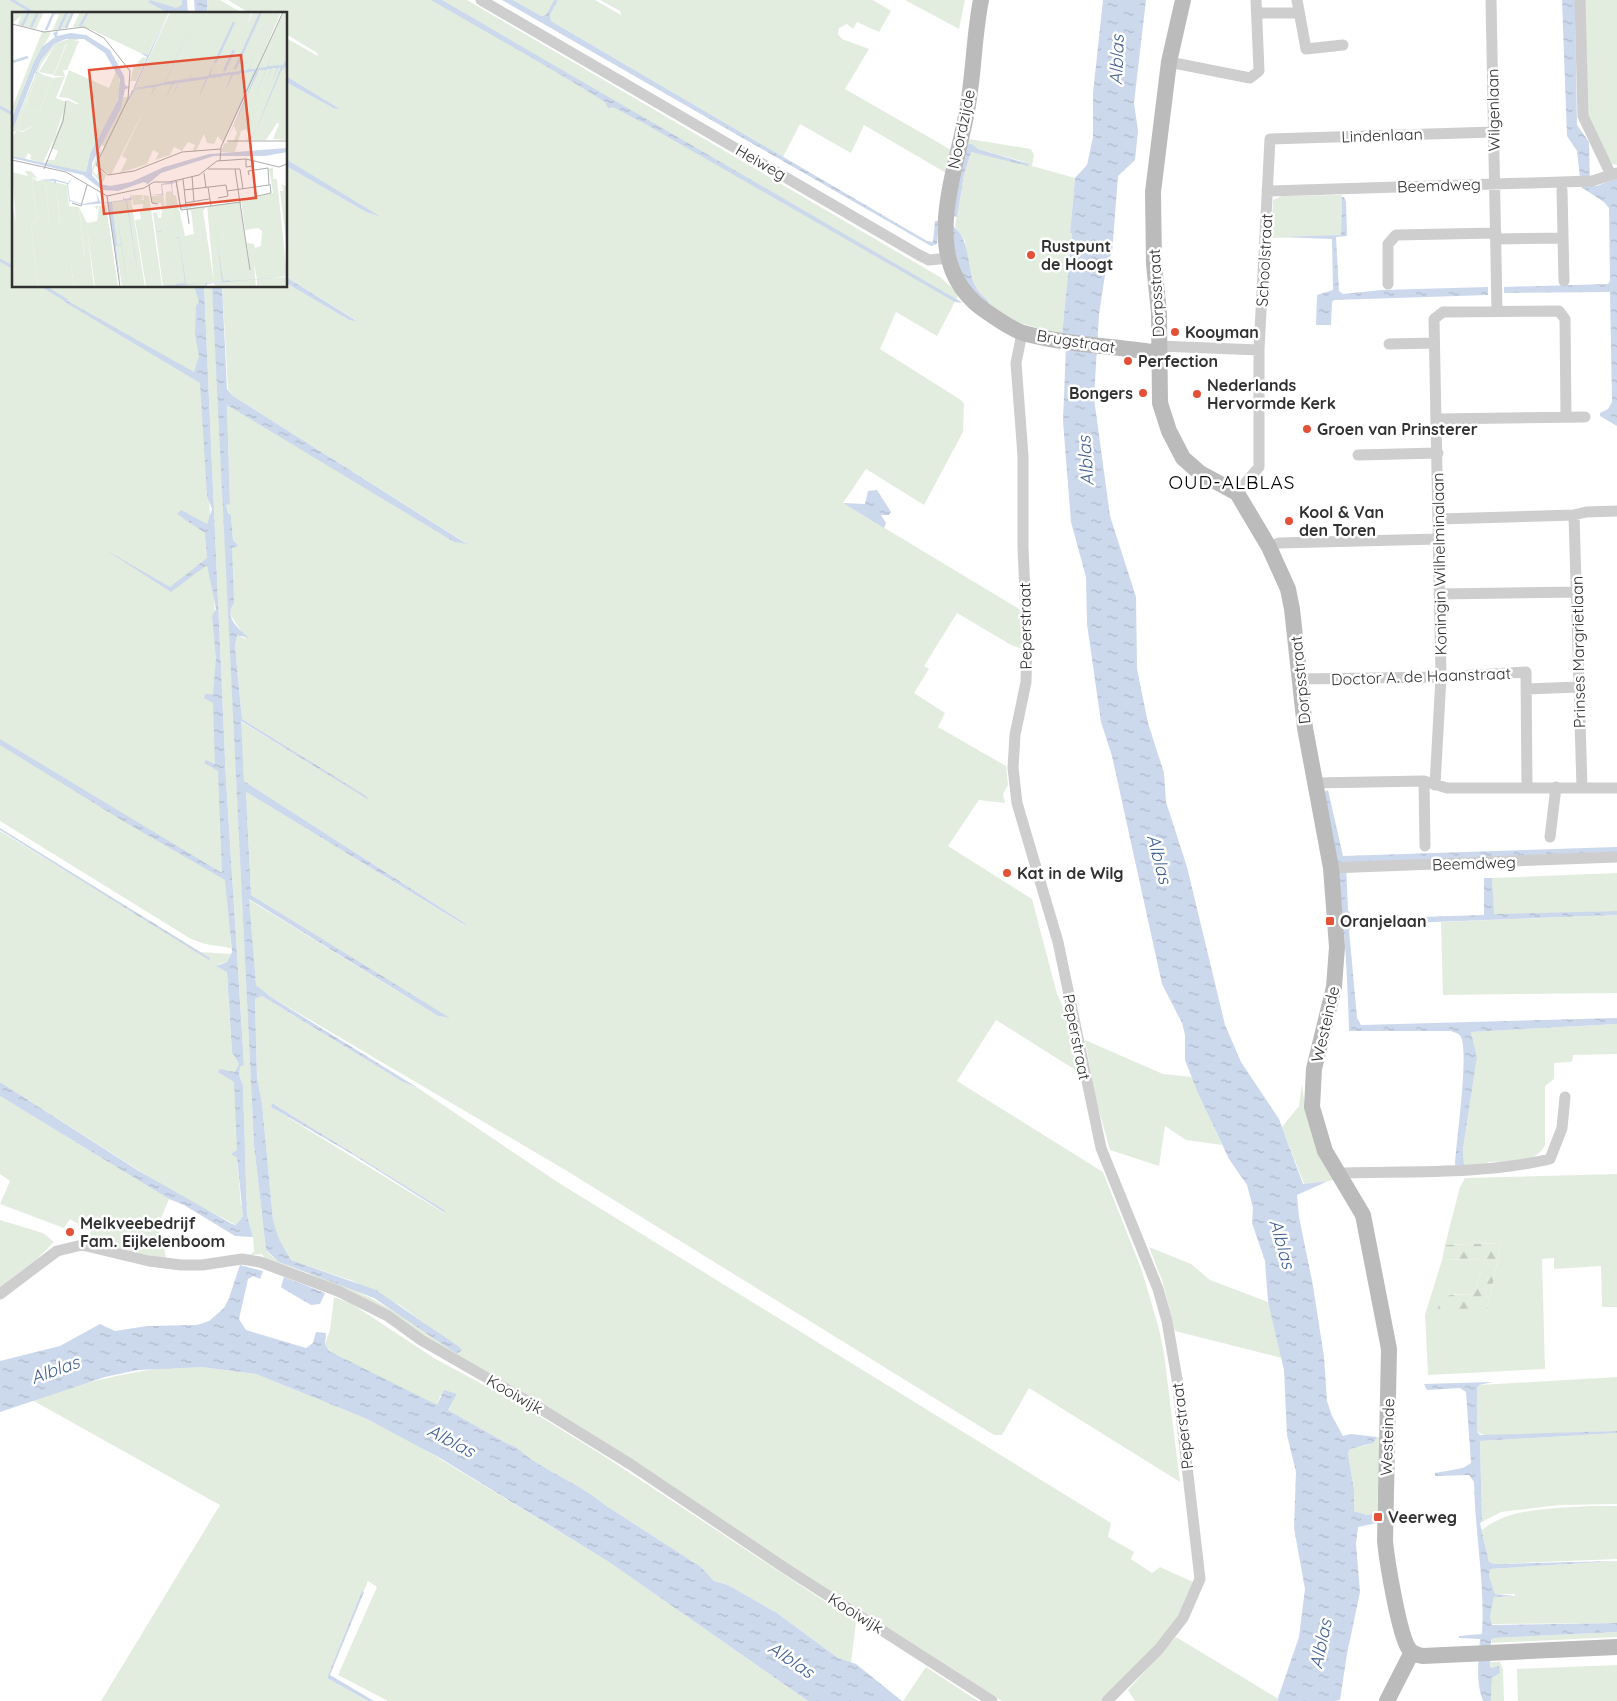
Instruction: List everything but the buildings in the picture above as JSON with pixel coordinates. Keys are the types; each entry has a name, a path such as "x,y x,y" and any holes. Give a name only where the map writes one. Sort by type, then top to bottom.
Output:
{"street":[{"name":"Heiweg","path":"482,0 919,255 930,260 948,258"},
{"name":"Noordzijde","path":"948,258 946,206 948,189 968,105 981,0"},
{"name":"Dorpsstraat","path":"1183,0 1169,62 1153,192 1154,264 1159,313 1160,403 1183,458 1196,470 1237,494 1269,547 1288,589 1314,783 1331,868"},
{"path":"1169,62 1250,78 1258,71 1256,0"},
{"path":"1297,0 1306,49 1343,45"},
{"name":"Wilgenlaan","path":"1491,0 1497,311"},
{"name":"Beemdweg","path":"1267,191 1592,181 1614,174 1583,116 1580,0"},
{"path":"1262,13 1299,13"},
{"name":"Lindenlaan","path":"1270,139 1494,132"},
{"name":"Schoolstraat","path":"1237,494 1259,467 1259,350 1270,139"},
{"path":"1562,190 1564,281"},
{"path":"1388,284 1388,244 1396,235 1563,238"},
{"path":"948,258 953,273 970,299 981,308 1022,332"},
{"path":"1497,311 1553,310 1563,314 1566,416"},
{"name":"Koningin Wilhelminalaan","path":"1435,785 1441,677 1434,319 1443,312 1497,311"},
{"name":"Brugstraat","path":"1022,332 1102,346 1159,349"},
{"name":"Peperstraat","path":"1022,332 1016,363 1024,456 1023,547 1027,638 1026,682 1015,735 1013,768 1017,803 1058,942 1101,1148 1158,1289 1167,1321 1177,1379 1200,1579 1183,1618 1159,1649 1107,1701"},
{"path":"1389,344 1434,343"},
{"path":"1159,349 1259,350"},
{"path":"1436,419 1585,417"},
{"path":"1358,455 1438,453"},
{"path":"1439,519 1574,515 1586,512 1617,511"},
{"name":"Prinses Margrietlaan","path":"1574,515 1582,788"},
{"path":"1269,547 1279,543 1438,539"},
{"path":"1440,594 1577,592"},
{"name":"Doctor A. de Haanstraat","path":"1299,679 1441,677 1526,672 1526,689"},
{"path":"1527,787 1526,689 1579,687"},
{"path":"1424,781 1425,846"},
{"path":"1314,783 1424,781 1446,788 1617,788"},
{"path":"1550,837 1556,787"},
{"name":"Beemdweg","path":"1331,868 1617,857"},
{"name":"Westeinde","path":"1331,868 1337,962 1334,987 1314,1069 1312,1107 1325,1151 1359,1205 1368,1232 1390,1350 1385,1541 1401,1624 1407,1645 1412,1652"},
{"path":"1339,1173 1483,1169 1521,1166 1550,1159 1562,1128 1565,1097"},
{"name":"Kooiwijk","path":"0,1294 57,1251 82,1246 149,1261 181,1265 202,1265 242,1259 260,1262 338,1291 388,1316 421,1340 541,1409 630,1464 788,1570 992,1701"},
{"path":"1387,1701 1412,1652 1423,1656 1617,1647"}],"green space":[{"path":"0,0 184,0 185,12 12,12 12,288 199,288 231,948 205,944 191,939 0,821"},
{"path":"207,0 220,0 241,12 207,12"},
{"path":"228,0 467,0 940,277 959,294 937,336 896,312 880,349 961,400 964,404 963,432 924,505 866,469 843,503 1021,610 1023,649 1011,645 957,613 924,666 929,669 914,693 945,713 938,727 1006,766 1008,785 1003,794 1005,803 979,800 948,846 1032,899 1057,994 1066,1013 1077,1071 996,1020 957,1081 1103,1172 1142,1271 1159,1329 1164,1354 1180,1482 1029,1388 1002,1435 994,1435 567,1171 271,997 256,985 248,899 438,1016 448,1018 251,895 246,792 466,926 463,922 244,781 240,721 368,798 242,719 235,646 237,635 246,639 230,614 232,548 239,546 233,540 231,515 228,513 226,505 230,503 227,404 454,542 466,543 233,396 228,389 222,288 288,288 288,284 349,320 356,320 288,278 288,167 366,212 378,216 288,160 288,83 333,108 338,108 288,77 288,39 318,56 317,53 288,35 288,12 248,12"},
{"path":"513,0 554,0 546,15 540,16"},
{"path":"558,0 595,0 621,15 620,11 600,0 873,0 891,11 879,32 857,22 853,29 847,24 839,28 838,34 842,39 869,49 845,89 953,151 946,173 864,125 851,153 800,124 783,157 551,21 550,15"},
{"path":"905,0 965,0 959,29"},
{"path":"1583,0 1617,0 1617,165 1612,164 1586,124"},
{"path":"969,139 1031,149 1034,155 1032,166 1075,178 1070,233 1072,233 1062,335 998,315 985,306 989,302 976,288 967,260 965,241 955,226 964,175 971,152 1029,163 978,149 973,145 950,196"},
{"path":"1342,195 1341,235 1271,238 1273,200 1282,196"},
{"path":"204,288 212,288 213,293 254,1145 266,1250 271,1256 287,1265 350,1288 366,1296 410,1321 453,1350 460,1349 401,1306 353,1281 291,1260 279,1239 273,1220 262,1103 257,1077 255,999 262,996 403,1082 418,1088 559,1183 1111,1523 1108,1537 1134,1552 1131,1559 1152,1573 1160,1567 1193,1582 1177,1620 1160,1643 1102,1701 1002,1701 865,1613 431,1342 265,1259 262,1254 250,1255 254,1251 253,1237 247,1215 243,1085 239,1075 240,1067 244,1065 226,780","holes":["272,1103 444,1210 444,1213 271,1107"]},
{"path":"0,831 200,952 231,954 227,962 218,964 227,972 232,1052 239,1064 237,1158 241,1205 244,1207 243,1216 236,1225 173,1192 0,1082"},
{"path":"1617,873 1617,911 1493,915 1492,878"},
{"path":"1617,915 1617,993 1443,995 1441,922"},
{"path":"1617,1024 1617,1054 1573,1055 1572,1062 1554,1063 1554,1079 1545,1086 1545,1145 1541,1151 1535,1156 1520,1161 1488,1162 1487,1165 1464,1165 1463,1149 1477,1057 1471,1032"},
{"path":"1085,1040 1163,1074 1192,1077 1222,1145 1186,1140 1165,1126 1159,1166 1110,1150 1096,1100"},
{"path":"1302,1084 1312,1134 1334,1180 1304,1184 1282,1127 1299,1106"},
{"path":"0,1096 169,1199 157,1228 162,1234 166,1259 85,1241 85,1236 91,1232 70,1219 64,1228 0,1204 10,1181 0,1174"},
{"path":"1617,1174 1617,1307 1602,1307 1601,1266 1554,1269 1554,1258 1542,1259 1545,1369 1428,1375 1425,1315 1442,1260 1485,1259 1476,1288 1472,1294 1453,1294 1487,1312 1501,1243 1445,1245 1460,1187 1465,1178"},
{"path":"0,1220 43,1233 54,1242 37,1259 0,1287"},
{"path":"1501,1243 1487,1312 1436,1314 1441,1301 1445,1298 1453,1295 1472,1294 1476,1288 1485,1259 1442,1260 1445,1245"},
{"path":"1149,1247 1191,1264 1210,1280 1268,1302 1282,1358 1175,1331 1162,1280"},
{"path":"334,1297 352,1304 434,1358 528,1409 601,1454 856,1622 851,1663 838,1658 777,1613 728,1585 714,1581 701,1567 515,1447 448,1410 457,1394 440,1396 437,1406 329,1351 325,1344 330,1330"},
{"path":"172,1367 201,1367 256,1374 367,1419 414,1443 609,1562 808,1701 388,1701 338,1675 377,1587 368,1581 327,1678 368,1701 101,1701 220,1505 32,1400 101,1379"},
{"path":"1617,1377 1617,1431 1487,1436 1477,1432 1475,1395 1479,1385"},
{"path":"1617,1433 1617,1504 1560,1505 1501,1512 1480,1523 1482,1521 1480,1441"},
{"path":"1377,1437 1380,1437 1377,1513 1367,1515 1354,1511 1354,1490 1348,1453 1350,1449 1372,1443"},
{"path":"1617,1506 1617,1559 1495,1564 1489,1562 1482,1530 1493,1522 1533,1510"},
{"path":"1617,1561 1617,1623 1491,1624 1490,1617 1494,1597 1515,1596 1515,1594 1495,1594 1489,1575 1490,1569"},
{"path":"1617,1632 1617,1637 1492,1643 1491,1640 1494,1638"},
{"path":"1176,1637 1277,1698 1277,1701 1135,1701 1128,1690"},
{"path":"1490,1662 1500,1662 1503,1670 1504,1701 1491,1701 1492,1678 1500,1673 1491,1668"},
{"path":"1617,1665 1617,1701 1518,1701 1517,1669"},
{"path":"926,1667 978,1701 903,1701"}],"water":[{"path":"150,0 176,8 182,5 182,0 187,0 188,12 166,12 148,2"},
{"path":"194,0 207,0 207,12 195,12"},
{"path":"431,0 442,0 963,303 955,302 647,125 613,107 608,108 605,102 584,89"},
{"path":"502,0 513,0 541,16 546,15 554,0 558,0 550,15 551,21 927,241 933,242 935,221 938,221 937,244 931,246"},
{"name":"Alblas","path":"1103,0 1146,0 1134,103 1138,131 1135,160 1118,176 1112,253 1107,262 1099,314 1094,398 1110,516 1136,597 1137,669 1148,723 1164,773 1166,802 1187,867 1225,1025 1241,1062 1279,1119 1303,1184 1328,1181 1297,1195 1299,1217 1313,1286 1324,1357 1327,1401 1332,1416 1343,1436 1351,1434 1377,1437 1373,1443 1350,1449 1348,1453 1354,1490 1354,1511 1367,1515 1377,1513 1377,1523 1358,1527 1356,1544 1360,1592 1340,1700 1334,1701 1277,1701 1299,1637 1305,1589 1294,1528 1296,1472 1287,1435 1284,1370 1268,1302 1265,1261 1252,1223 1253,1208 1247,1185 1229,1159 1198,1093 1185,1060 1185,1035 1182,1023 1162,984 1112,756 1101,722 1087,624 1086,577 1071,522 1063,421 1066,346 1062,335 1072,233 1070,233 1075,178 1087,165 1093,137 1093,93"},
{"path":"1562,0 1575,0 1577,125 1589,142 1590,185 1597,186 1617,178 1617,426 1600,416 1600,413 1608,409 1612,402 1610,292 1504,293 1504,287 1608,284 1610,281 1609,208 1604,202 1581,187 1577,151 1567,136"},
{"path":"288,77 340,109 333,108 288,83"},
{"path":"968,144 972,144 978,149 1029,164 1028,166 971,152 964,175 957,217 953,216 951,201"},
{"path":"288,160 381,217 366,212 288,167"},
{"path":"1342,197 1344,197 1346,202 1347,236 1336,237 1339,291 1343,294 1382,290 1488,287 1488,295 1334,300 1332,302 1331,325 1316,325 1317,295 1333,290 1332,239 1280,237 1341,235"},
{"path":"953,226 963,238 973,279 977,289 989,302 986,305 962,278 953,243"},
{"path":"288,278 357,321 349,320 288,284"},
{"path":"195,288 204,288 226,780 244,1065 240,1067 239,1075 243,1085 247,1215 253,1237 235,1236 184,1205 169,1199 0,1096 0,1082 139,1171 232,1224 236,1225 243,1216 237,1158 231,1154 237,1150 234,1082 218,1072 220,1069 235,1072 239,1064 232,1052 227,972 216,966 227,962 232,952 225,880 123,821 0,745 0,739 222,873 218,771 204,763 206,760 215,764 213,703 204,698 205,694 213,694 216,658 212,616 216,609 207,565 171,592 104,549 170,587 207,558 205,533 177,514 181,510 207,524 212,509 207,496 200,383 63,301 66,300 194,372 199,356 195,335 196,306 199,302"},
{"path":"212,288 222,288 227,389 233,396 467,544 454,542 227,405 230,504 226,505 228,513 231,515 233,540 239,546 232,548 234,603 230,613 234,622 249,638 237,635 235,646 242,719 366,796 369,800 241,721 244,781 468,927 246,792 251,895 450,1018 438,1016 249,899 256,985 271,997 418,1088 403,1082 262,996 255,999 257,1077 262,1103 273,1220 279,1239 291,1260 376,1290 462,1350 457,1354 374,1298 279,1262 266,1250 254,1145"},
{"path":"877,490 891,512 889,515 881,515 886,523 884,528 843,503 865,504 868,491"},
{"path":"1328,790 1343,856 1617,847 1617,852 1346,863 1348,910 1354,919 1484,915 1484,878 1492,878 1494,914 1617,911 1617,915 1355,925 1349,930 1357,1018 1361,1025 1617,1018 1617,1024 1471,1032 1477,1057 1463,1149 1464,1165 1455,1165 1464,1061 1461,1037 1451,1031 1349,1031 1347,970 1339,881 1324,792"},
{"path":"0,828 210,958 209,960 0,830"},
{"path":"272,1103 444,1210 445,1213 352,1154 271,1107"},
{"name":"Alblas","path":"240,1265 263,1271 260,1279 253,1276 248,1279 239,1319 246,1330 306,1348 313,1343 316,1332 326,1333 325,1344 329,1351 437,1405 444,1390 457,1394 448,1410 515,1447 534,1461 588,1493 701,1567 714,1581 728,1585 777,1613 838,1658 856,1664 902,1701 808,1701 609,1562 440,1458 367,1419 256,1374 201,1367 138,1370 105,1377 0,1412 0,1361 60,1346 100,1324 115,1331 147,1326 197,1325 209,1321 224,1308"},
{"path":"284,1277 325,1293 320,1304 311,1305 282,1288"},
{"path":"1493,1382 1479,1385 1477,1389 1477,1432 1480,1435 1617,1431 1617,1433 1480,1441 1482,1521 1480,1523 1489,1562 1495,1564 1617,1561 1490,1569 1489,1575 1495,1594 1516,1596 1494,1597 1490,1617 1492,1625 1617,1623 1617,1632 1494,1638 1491,1640 1490,1665 1491,1668 1499,1666 1500,1673 1492,1678 1491,1701 1483,1701 1478,1678 1480,1639 1459,1638 1459,1636 1482,1634 1482,1595 1474,1482 1469,1475 1435,1476 1435,1473 1463,1468 1471,1463 1466,1392 1460,1388 1427,1390 1424,1384"},
{"path":"362,1591 364,1592 330,1675 374,1701 368,1701 327,1678"}],"waterway":[{"path":"12,0 32,12"},
{"path":"0,107 12,114"},
{"path":"0,260 12,267"},
{"path":"46,288 66,300"}],"place":[{"name":"Rustpunt de Hoogt","path":"1031,255"},
{"name":"Kooyman","path":"1175,332"},
{"name":"Perfection","path":"1128,361"},
{"name":"Bongers","path":"1143,393"},
{"name":"Nederlands Hervormde Kerk","path":"1197,394"},
{"name":"Groen van Prinsterer","path":"1307,429"},
{"name":"Kool & Van den Toren","path":"1289,521"},
{"name":"Kat in de Wilg","path":"1007,873"},
{"name":"Oranjelaan","path":"1330,921"},
{"name":"Melkveebedrijf Fam. Eijkelenboom","path":"70,1232"},
{"name":"Veerweg","path":"1378,1517"}],"district":[{"name":"OUD-ALBLAS","path":"1232,482"}]}
